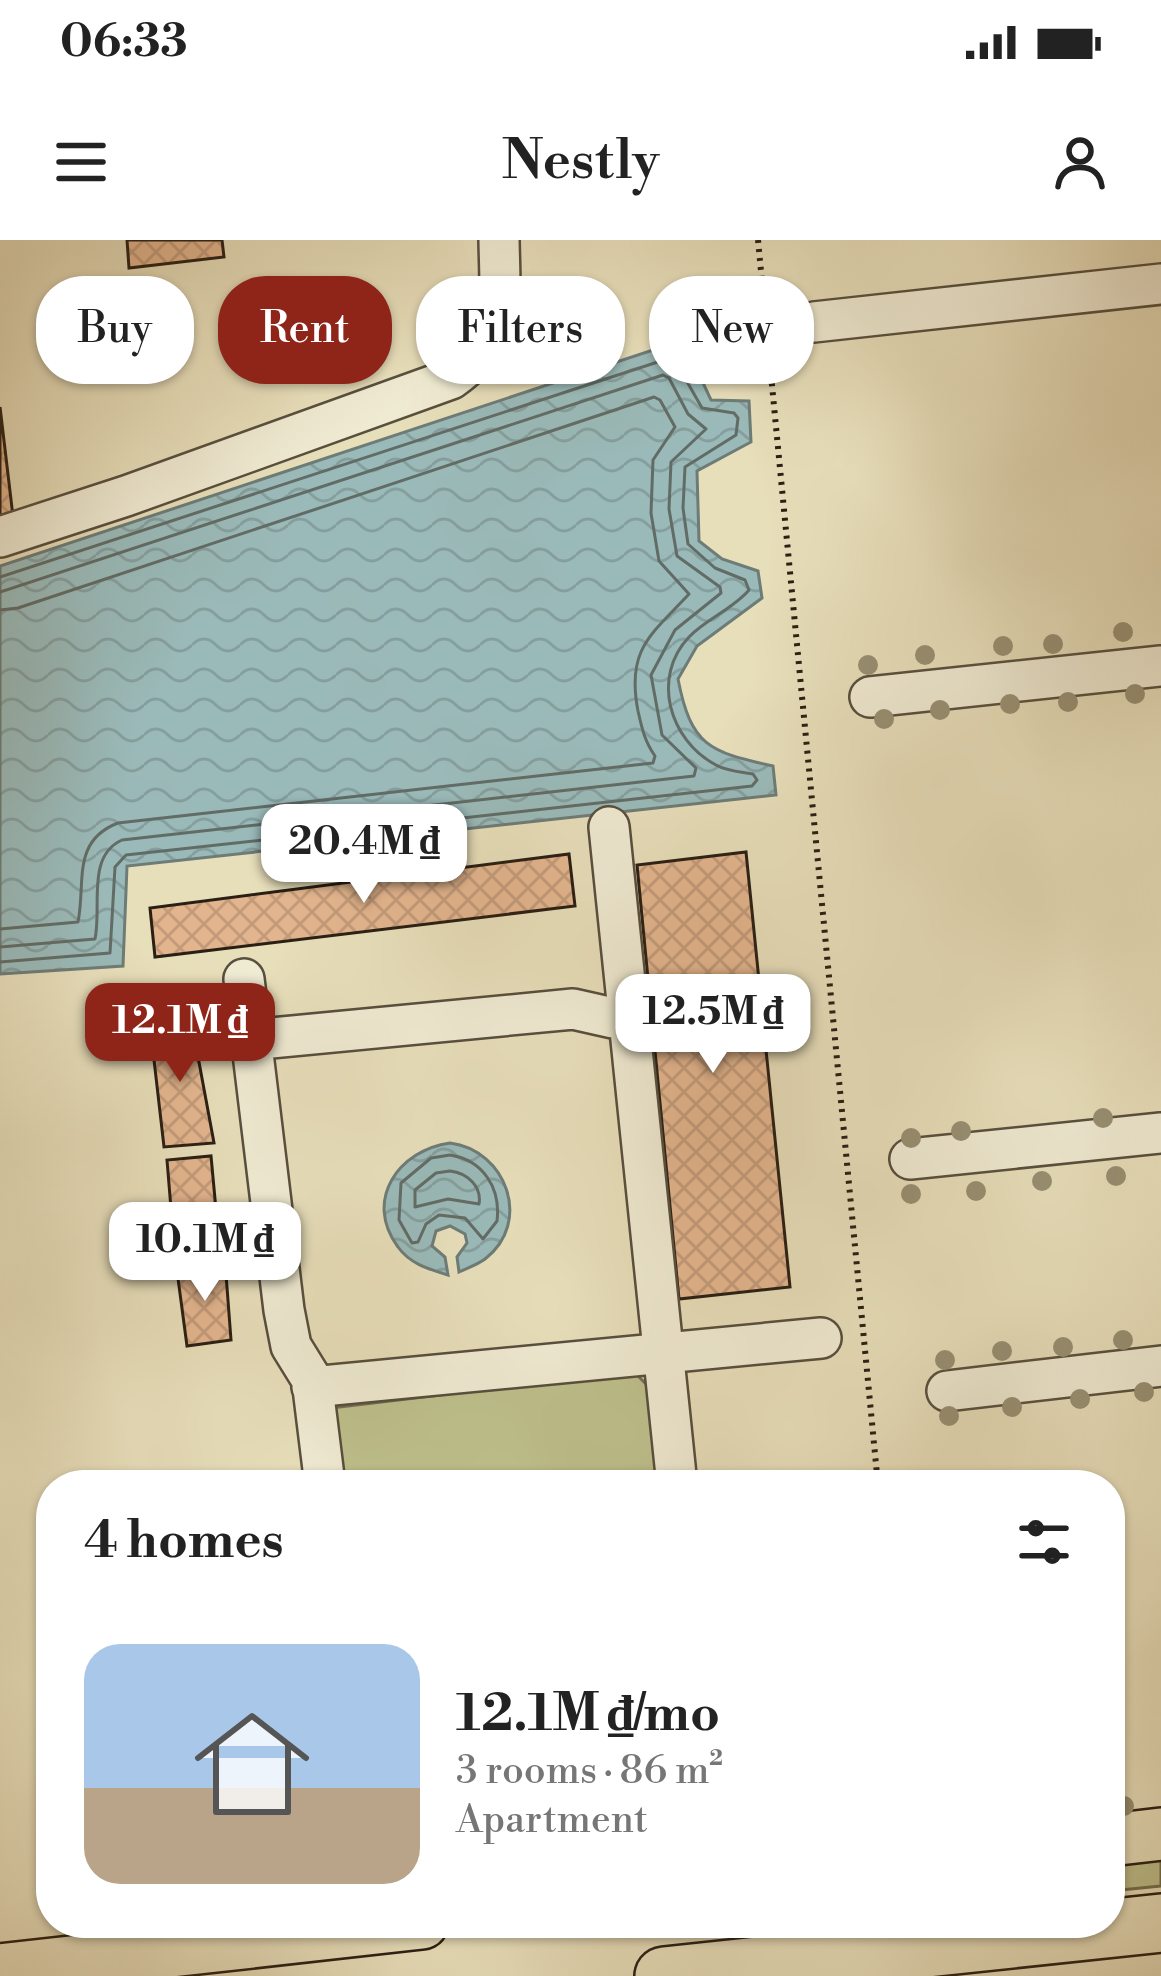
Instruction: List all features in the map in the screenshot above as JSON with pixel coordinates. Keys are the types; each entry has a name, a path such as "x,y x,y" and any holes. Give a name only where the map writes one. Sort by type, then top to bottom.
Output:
{"highway":[{"path":"1125,1928 1161,1923"},
{"path":"664,1976 1045,1938"}],"main road":[{"path":"1125,1838 1161,1834"},
{"path":"0,1970 275,1938"}],"street":[{"path":"0,537 451,379 490,342 500,312 499,240"},
{"path":"814,322 1161,284"},
{"path":"870,697 1161,666"},
{"path":"609,827 674,1470"},
{"path":"244,979 284,1310 291,1346 312,1388 323,1470"},
{"path":"251,1040 573,1009 628,1018"},
{"path":"910,1159 1161,1133"},
{"path":"312,1388 821,1338"},
{"path":"947,1391 1161,1366"}],"path":[{"path":"758,240 877,1470"}],"green space":[{"path":"634,1372 651,1389 659,1470 340,1470 331,1408"},
{"path":"1161,1847 1161,1886 1125,1890 1125,1851"}],"water":[{"path":"649,351 649,384 704,384 711,400 749,401 751,442 697,471 699,541 722,559 758,571 762,598 697,646 678,679 697,732 718,750 773,766 776,795 127,866 123,966 0,974 0,566 550,384 625,384 625,359"},
{"path":"450,1143 486,1159 498,1173 510,1208 500,1244 485,1259 459,1272 457,1257 467,1243 465,1234 450,1226 436,1231 432,1246 445,1257 448,1275 403,1253 384,1212 392,1180 402,1167 415,1156"}],"building":[{"path":"127,240 222,240 224,257 129,268"},
{"path":"0,407 14,525 0,530"},
{"path":"746,852 790,1287 679,1299 637,865"},
{"path":"569,854 575,906 155,957 150,908"},
{"path":"191,1019 214,1143 164,1147 150,1025"},
{"path":"211,1156 219,1242 174,1245 167,1160"},
{"path":"225,1261 231,1340 187,1346 177,1271"}]}
